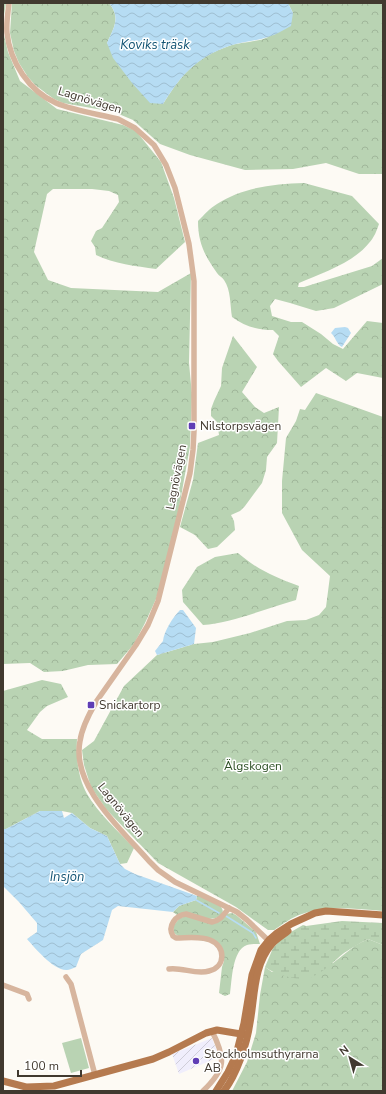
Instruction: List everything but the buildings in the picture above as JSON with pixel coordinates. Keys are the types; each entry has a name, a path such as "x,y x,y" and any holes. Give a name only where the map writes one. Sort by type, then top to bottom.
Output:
{"main road":[{"path":"216,1091 231,1066 244,1034 250,1025 257,976 270,942 304,921 331,912 383,915"},
{"path":"3,1081 35,1089 54,1086 161,1055 212,1031 221,1030 244,1034"},
{"path":"224,1091 237,1070 244,1034"}],"street":[{"name":"Lagnövägen","path":"9,3 7,26 9,42 16,64 25,79 54,102 118,120 135,128 154,145 171,176 177,194 188,244 194,281 194,450 190,473 158,601 148,625 136,646 90,712 83,730 80,742 80,760 86,782 97,802 149,861 175,882 228,908 247,920 270,942"},
{"path":"169,969 175,968 204,972 218,967 222,956 220,948 215,942 199,938 176,938 173,936 171,929 174,921 182,914 212,922 216,921 223,915 228,908"},
{"path":"66,977 70,984 95,1075"},
{"path":"3,985 27,994 29,999"},
{"path":"203,1091 218,1074 221,1064 220,1048 212,1031"}],"shaded area":[{"path":"212,1038 219,1057 179,1074 172,1054"}],"green space":[{"path":"3,3 6,3 4,15 4,35 8,52 20,81 57,109 123,125 136,131 161,162 174,198 185,242 156,269 110,261 96,255 95,247 91,241 96,231 102,228 119,202 118,195 109,191 92,189 53,189 47,194 34,252 48,280 71,288 158,292 191,273 189,363 192,395 190,446 179,508 156,599 134,644 117,664 88,665 63,671 44,672 30,663 3,664"},
{"path":"12,3 109,3 115,13 115,23 107,43 163,104 176,84 190,68 207,56 217,50 229,46 264,39 271,35 293,13 288,3 383,3 383,174 359,174 326,163 293,169 245,170 190,155 160,144 133,120 114,112 63,103 54,99 35,85 19,63 14,51 10,33"},
{"path":"304,183 352,196 379,224 371,241 355,256 337,267 299,283 298,287 304,287 372,266 383,258 383,284 334,308 316,311 275,299 270,306 272,316 291,322 302,322 321,334 333,344 343,349 367,321 383,323 383,378 357,373 346,381 326,368 301,387 273,354 279,336 273,330 251,327 232,317 229,293 226,284 213,267 203,249 199,236 198,221 214,206 227,198 248,190 281,184"},
{"path":"233,336 257,367 242,392 255,407 264,413 279,407 277,443 267,457 266,470 262,483 245,506 240,511 231,515 234,521 235,530 217,547 208,549 195,535 180,527 193,480 198,443 219,435 217,422 211,416 211,409 221,386 222,368"},
{"name":"Älgskogen","path":"316,393 383,417 383,911 342,908 322,909 298,915 274,930 268,930 236,907 158,863 106,809 91,787 84,765 82,750 94,741 124,686 157,655 194,644 213,642 250,633 287,621 306,620 319,615 326,607 330,576 302,550 282,513 282,481 286,438 296,421 300,409 305,410"},
{"path":"238,553 252,564 299,586 296,600 237,618 214,624 203,625 183,602 182,590 197,567 215,557"},
{"path":"42,680 61,684 68,697 47,706 40,712 27,730 42,739 77,739 78,767 87,794 102,815 134,848 127,863 120,864 107,836 90,828 72,813 62,811 40,811 6,829 3,829 3,691"},
{"path":"197,896 220,906 223,913 213,919 207,919 177,915 173,912 179,906 196,900"},
{"path":"232,913 256,932 260,944 247,945 238,953 232,974 230,994 225,996 219,993 224,961 220,944 178,936 174,933 173,926 180,918 187,916 211,923 226,914"},
{"path":"342,921 383,923 383,945 368,939 344,953 321,972 307,978 301,979 288,977 275,973 265,967 273,948 284,936 303,925 306,926"},
{"path":"368,939 383,945 383,1091 232,1091 247,1062 256,1033 265,967 272,972 333,963 356,945"},
{"path":"81,1038 89,1068 71,1073 62,1043"}],"water":[{"name":"Koviks träsk","path":"109,3 288,3 293,13 291,26 280,32 271,36 229,46 207,56 198,62 176,84 163,104 150,103 132,83 113,58 107,43 114,27 115,13"},
{"path":"335,328 348,328 351,333 342,347 338,344 331,333"},
{"path":"180,610 183,610 196,628 194,644 157,655 155,651 163,641 169,624"},
{"name":"Insjön","path":"40,811 62,811 64,818 72,813 90,828 107,836 120,864 125,869 197,896 196,900 179,906 173,912 118,906 112,910 103,940 81,954 76,967 67,970 56,967 50,963 27,939 37,932 37,923 3,886 3,829 6,829"}],"waterway":[{"path":"196,900 219,913"},
{"path":"226,916 253,933 256,938"}],"place":[{"name":"Nilstorpsvägen","path":"192,426"},
{"name":"Snickartorp","path":"91,705"},
{"name":"Stockholmsuthyrarna AB","path":"196,1061"}]}
